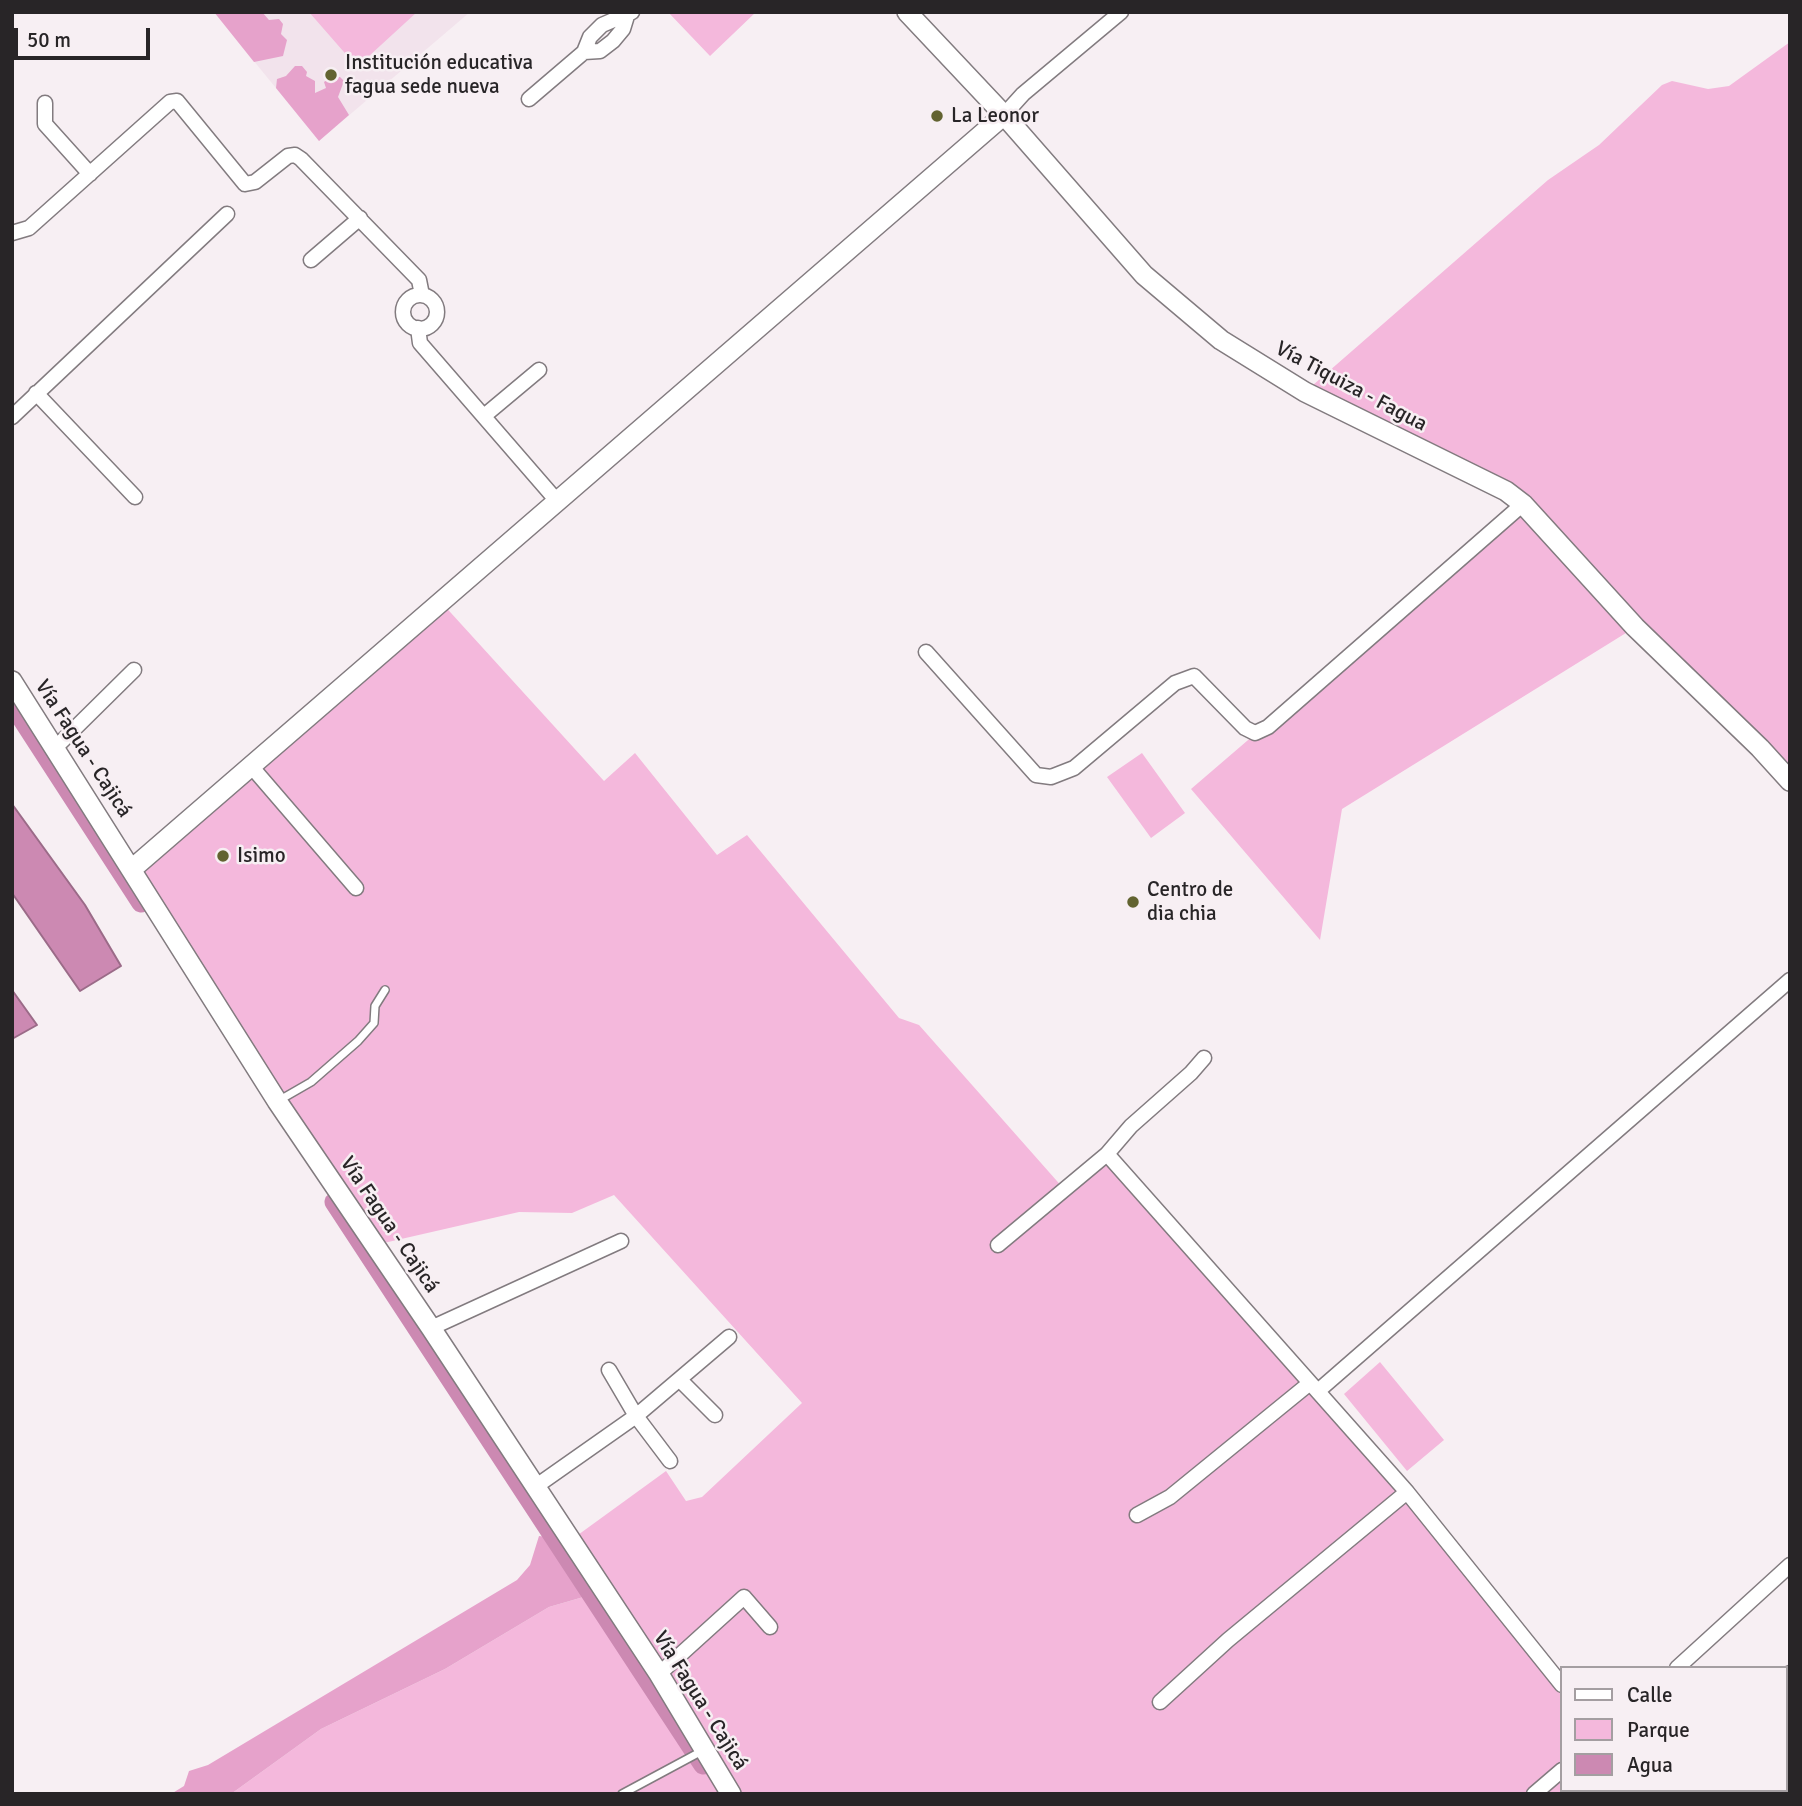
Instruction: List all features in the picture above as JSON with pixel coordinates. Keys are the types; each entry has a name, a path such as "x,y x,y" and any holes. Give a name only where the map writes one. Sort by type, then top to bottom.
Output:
{"street":[{"path":"132,869 1004,116 1023,93 1121,12"},
{"path":"529,99 584,52 590,37 602,25 629,14"},
{"name":"Vía Tiquiza - Fagua","path":"912,14 1126,257 1221,340 1305,392 1506,491 1523,504 1634,627 1760,748 1790,781"},
{"path":"12,233 29,229 170,102 177,101 245,184 255,182 288,156 295,155 419,280 422,295 435,305 436,317 429,326 418,328 407,323 404,307 411,298 422,295"},
{"path":"45,103 45,124 90,174"},
{"path":"12,417 227,214"},
{"path":"311,260 360,218"},
{"path":"418,328 421,343 557,502"},
{"path":"484,416 540,370"},
{"path":"36,393 135,497"},
{"path":"926,652 1036,775 1051,777 1074,768 1175,683 1194,676 1245,728 1255,733 1268,726 1523,504"},
{"path":"56,747 134,670"},
{"name":"Vía Fagua - Cajicá","path":"12,681 277,1101 431,1328 659,1674 731,1794"},
{"path":"251,766 356,888"},
{"path":"1137,1515 1170,1497 1314,1387 1790,981"},
{"path":"998,1245 1107,1154 1131,1126 1191,1073 1204,1058"},
{"path":"1107,1154 1407,1492 1560,1683"},
{"path":"431,1328 621,1241"},
{"path":"535,1487 636,1416 729,1337"},
{"path":"609,1370 636,1416 670,1461"},
{"path":"680,1380 715,1415"},
{"path":"1160,1702 1228,1640 1407,1492"},
{"path":"1679,1666 1790,1565"},
{"path":"659,1674 744,1597 770,1628"},
{"path":"1534,1794 1560,1772"}],"lane":[{"path":"277,1101 311,1082 358,1041 374,1023 375,1006 385,990"},
{"path":"622,1794 703,1751"}],"shaded area":[{"name":"Institución educativa fagua sede nueva","path":"214,12 470,12 319,141"},
{"path":"214,12 262,12 269,20 279,19 283,24 281,34 287,40 283,56 254,62"},
{"path":"295,66 302,66 307,72 306,76 315,81 315,93 326,88 324,82 331,77 340,77 344,81 338,97 349,115 319,141 276,88 277,79 286,76"},
{"path":"539,1536 571,1540 604,1591 549,1607 445,1669 321,1729 231,1794 171,1794 184,1786 189,1771 208,1765 517,1580 530,1565"}],"green space":[{"path":"309,12 417,12 357,67"},
{"path":"668,12 756,12 710,56"},
{"path":"1790,42 1790,781 1634,628 1342,809 1320,940 1191,789 1523,504 1305,392 1548,180 1599,145 1662,85 1672,81 1708,89 1729,86"},
{"path":"441,602 604,781 635,753 717,855 747,835 899,1018 919,1025 1064,1189 1107,1154 1310,1382 1560,1683 1560,1792 1700,1794 231,1794 321,1729 445,1669 549,1607 604,1591 571,1540 666,1471 686,1501 702,1497 802,1403 614,1195 572,1213 519,1212 375,1245 132,869"},
{"path":"1142,753 1185,813 1151,838 1107,777"},
{"path":"1380,1362 1444,1440 1407,1471 1344,1394"},
{"path":"1790,1673 1790,1794 1717,1794 1788,1792"}],"water":[{"path":"12,804 85,905 121,966 80,991 12,893"},
{"path":"12,990 37,1025 12,1039"}],"waterway":[{"path":"12,704 141,903"},
{"path":"334,1202 703,1765"}],"place":[{"name":"Institución educativa fagua sede nueva","path":"331,75"},
{"name":"La Leonor","path":"937,116"},
{"name":"Isimo","path":"223,856"},
{"name":"Centro de dia chia","path":"1133,902"}]}
